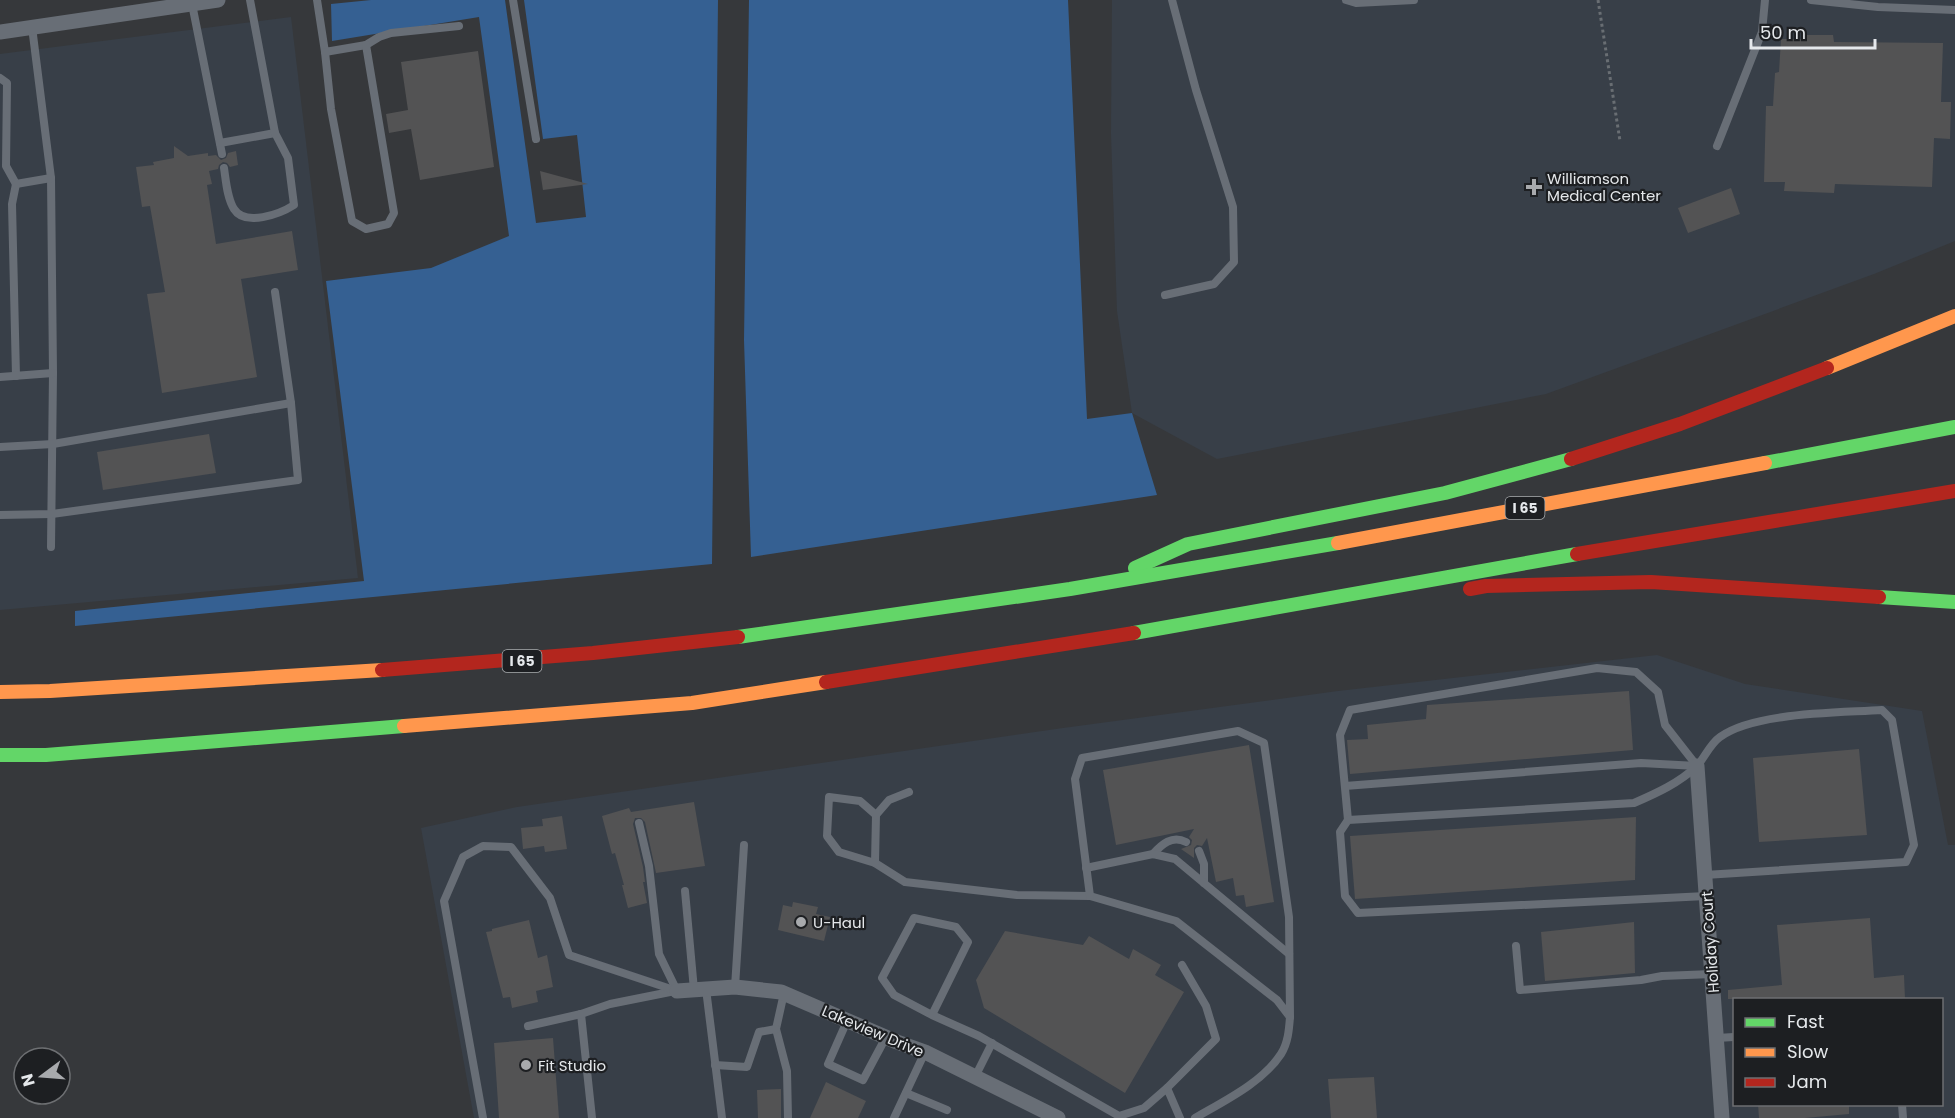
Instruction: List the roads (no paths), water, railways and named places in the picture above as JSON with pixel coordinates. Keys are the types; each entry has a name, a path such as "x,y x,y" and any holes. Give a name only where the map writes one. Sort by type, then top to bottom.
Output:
{"highway":[{"path":"1095,586 1188,544 1445,493 1546,467 1691,420 1823,370 1955,316"},
{"name":"I 65","path":"0,692 50,691 525,661 770,634 1095,586 1955,427"},
{"path":"0,755 46,755 692,703 1179,626 1482,570 1955,490"},
{"path":"1452,592 1486,586 1651,582 1955,602"},
{"path":"1179,626 1339,610"}],"street":[{"path":"0,32 218,0"},
{"name":"Holiday Court","path":"1697,766 1722,1118"},
{"name":"Lakeview Drive","path":"677,991 735,987 784,993 925,1052 1035,1110 1058,1118"}],"lane":[{"path":"224,168 234,211 242,216 254,218 283,213 294,205 288,158 275,133 250,0"},
{"path":"317,0 331,109 352,221 366,229 388,224 393,213 366,45"},
{"path":"513,0 536,140"},
{"path":"1165,295 1214,284 1234,262 1233,207 1172,0"},
{"path":"1346,0 1356,3 1414,0"},
{"path":"1717,146 1762,32 1765,0"},
{"path":"1811,0 1878,7 1955,10"},
{"path":"192,4 222,154"},
{"path":"325,52 366,45 391,33 459,26"},
{"path":"32,27 51,178 53,373 51,547"},
{"path":"0,78 7,83 6,166 16,184 12,204 16,376"},
{"path":"220,143 275,133"},
{"path":"16,184 51,178"},
{"path":"0,515 52,514 298,480 291,403 275,292"},
{"path":"0,376 53,373"},
{"path":"0,447 52,444 291,403"},
{"path":"1697,766 1665,725 1658,692 1636,672 1597,668 1350,710 1340,735 1347,820 1340,832 1345,896 1358,913 1706,896"},
{"path":"1347,820 1634,803 1667,789 1697,766 1719,737 1744,725 1771,718 1882,710 1892,720 1914,845 1906,862 1705,875"},
{"path":"1090,896 1075,779 1082,758 1238,731 1264,742 1289,917 1289,1036 1281,1053 1259,1077 1195,1118"},
{"path":"1345,786 1641,763 1697,766"},
{"path":"875,863 876,815 889,800 909,792"},
{"path":"876,815 860,801 829,797 827,836 839,852 875,863 905,882 1017,895 1090,896 1176,921 1277,1000 1290,1017"},
{"path":"639,822 650,866 659,954 677,991"},
{"path":"1153,854 1166,841 1180,839 1186,842"},
{"path":"735,987 744,845"},
{"path":"483,1118 444,901 463,857 483,846 511,847 550,898 569,955 677,991"},
{"path":"1199,851 1204,864 1204,883"},
{"path":"1086,868 1153,854 1175,859 1289,954"},
{"path":"685,891 722,1118"},
{"path":"932,1016 968,942 956,927 914,918 882,978 894,995 932,1016 992,1043 1119,1116 1144,1108 1216,1039 1206,1006 1182,966"},
{"path":"1516,946 1520,990 1641,980 1662,976 1712,974"},
{"path":"528,1026 582,1014 610,1004 677,991"},
{"path":"784,993 776,1029 787,1071 788,1118"},
{"path":"582,1014 592,1118"},
{"path":"847,1021 828,1064 863,1080 886,1037"},
{"path":"715,1065 747,1067 759,1032 776,1029"},
{"path":"1717,1038 1733,1037"},
{"path":"975,1077 992,1043"},
{"path":"894,1118 925,1052"},
{"path":"1167,1088 1180,1118"},
{"path":"906,1092 947,1110"}],"place":[{"name":"Williamson Medical Center","path":"1534,187"},
{"name":"U-Haul","path":"801,922"},
{"name":"Fit Studio","path":"526,1065"}]}
